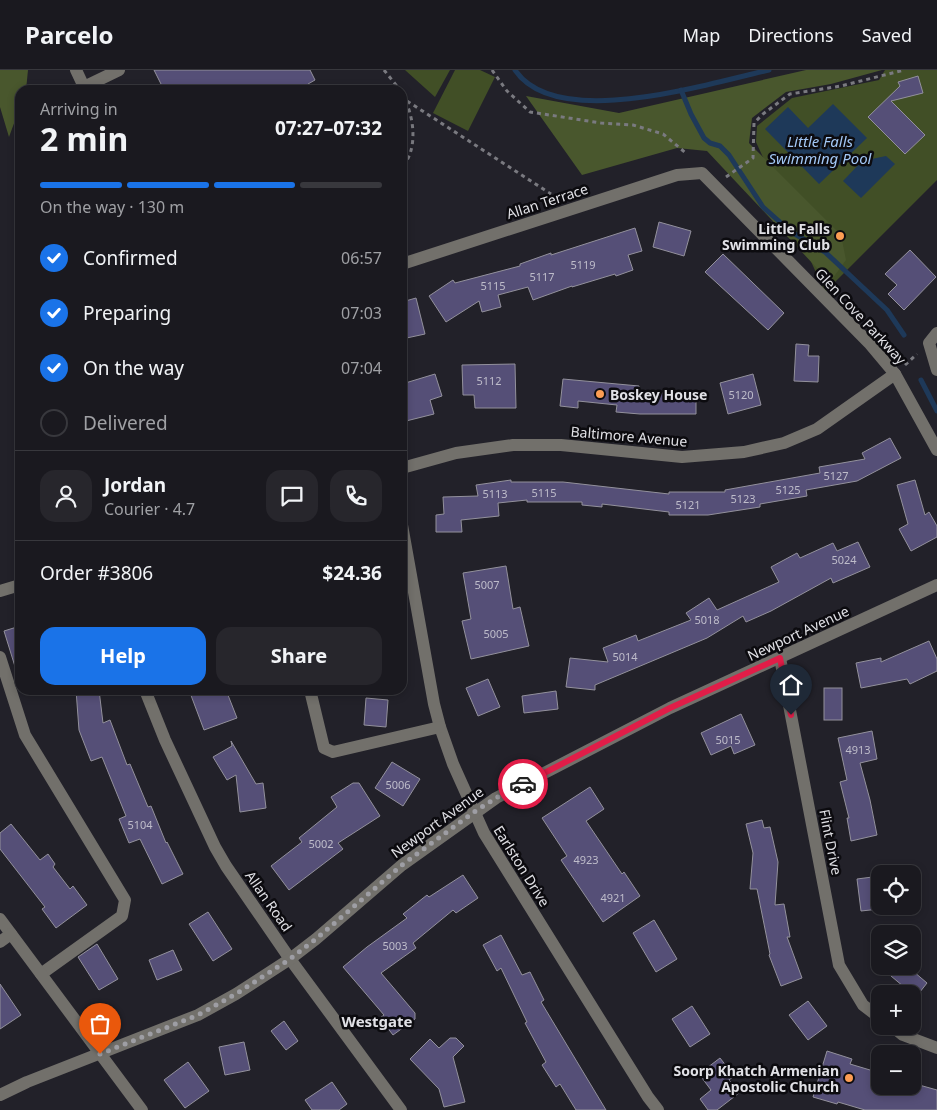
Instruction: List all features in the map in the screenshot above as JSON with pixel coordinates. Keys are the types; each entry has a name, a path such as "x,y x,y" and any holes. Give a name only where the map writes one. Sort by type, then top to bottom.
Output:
{"street":[{"path":"76,70 82,85"},
{"path":"89,85 118,70"},
{"name":"Allan Terrace","path":"407,262 677,175 702,173"},
{"name":"Glen Cove Parkway","path":"702,173 895,374 937,450"},
{"path":"933,338 937,370"},
{"name":"Baltimore Avenue","path":"407,467 456,453 513,445 561,445 682,457 744,452 784,443 817,429 895,374"},
{"name":"Earlston Drive","path":"407,553 434,704 453,764 474,812 484,833 648,1097 658,1110"},
{"name":"Newport Avenue","path":"0,1095 27,1082 198,1015 236,994 290,959 402,865 496,798 670,708 937,585"},
{"path":"0,591 15,586"},
{"path":"0,657 25,735 125,900 122,916 41,974"},
{"name":"Flint Drive","path":"780,658 839,966 863,1005 871,1011"},
{"name":"Allan Road","path":"147,695 165,740 215,847 226,866 290,959 401,1110"},
{"path":"311,695 324,748 333,752 440,727"},
{"path":"0,919 142,1110"},
{"path":"0,942 11,934"},
{"path":"903,1035 937,1048"}],"path":[{"path":"384,70 396,85"},
{"path":"492,70 507,91 530,112 601,123 633,125 663,134 687,154"},
{"path":"729,176 753,158 754,123 790,94 841,86 904,70"},
{"path":"407,101 412,123 413,146 407,161"},
{"path":"407,101 551,194"},
{"path":"895,374 933,338"}],"green space":[{"path":"0,70 28,70 26,85 15,85 15,121 9,137 0,107"},
{"path":"405,70 450,70 435,97"},
{"path":"455,70 480,70 495,77 468,131 433,113"},
{"path":"806,70 882,70 831,84 786,92 752,118 749,143 841,235 846,260 830,282 707,151 677,148 582,175 526,96 619,113"},
{"name":"Little Falls Swimming Club","path":"885,70 937,70 937,180 825,292 756,142 757,126 792,98 879,80"}],"water":[{"name":"Little Falls Swimming Pool","path":"833,104 867,138 819,184 765,129 788,107 808,128"},
{"path":"886,156 895,164 861,198 843,181 862,161"}],"building":[{"path":"154,70 310,70 315,80 308,85 162,85"},
{"path":"918,76 923,93 891,101 925,135 905,154 868,117 900,86 898,82"},
{"path":"659,222 691,231 684,256 653,247"},
{"path":"635,228 642,251 628,255 633,270 616,276 615,274 572,286 533,300 528,287 498,295 501,307 482,312 479,301 446,322 429,296 453,280 455,283 520,266 520,264 551,253 551,255"},
{"path":"910,250 936,277 904,310 888,294 897,285 885,274"},
{"path":"723,254 784,313 768,330 705,272"},
{"path":"416,298 425,334 407,338 407,301"},
{"path":"796,344 809,345 808,356 819,356 818,382 794,381"},
{"path":"515,364 516,408 475,408 474,395 463,395 462,365"},
{"path":"435,374 442,396 430,400 434,414 407,421 407,382"},
{"path":"753,374 761,405 728,414 720,383"},
{"path":"563,379 639,386 638,393 696,393 696,414 616,412 617,405 578,401 578,408 560,406"},
{"path":"890,438 901,458 857,481 806,490 807,496 760,504 760,507 708,515 669,515 669,512 602,504 602,507 582,505 582,502 527,502 527,500 498,503 499,516 461,520 462,532 436,532 436,515 444,514 443,497 478,496 476,485 511,480 511,482 563,482 669,494 669,492 725,492 725,490 820,473 819,467 865,459 862,453"},
{"path":"915,480 925,515 929,512 937,526 937,537 911,551 899,529 908,524 897,485"},
{"path":"858,542 870,567 833,583 831,578 771,611 746,622 743,616 707,638 595,685 595,690 566,687 570,658 608,662 603,648 636,635 638,641 691,620 686,613 709,598 717,610 779,582 771,567 797,553 800,558 833,543 837,551"},
{"path":"506,566 513,609 520,607 529,646 471,659 462,621 471,619 463,573"},
{"path":"15,628 15,667 4,631"},
{"path":"929,641 937,659 937,671 910,684 907,679 861,688 856,663 881,658 881,662"},
{"path":"488,679 500,707 478,716 466,688"},
{"path":"824,688 842,688 842,720 824,720"},
{"path":"556,691 558,709 524,713 522,696"},
{"path":"76,695 100,695 103,723 110,720 127,765 130,764 148,807 151,806 166,843 183,874 162,884 140,839 129,843 119,819 126,816 102,757 91,761 79,730"},
{"path":"191,695 228,695 237,718 204,730"},
{"path":"366,698 388,700 386,727 364,725"},
{"path":"741,714 755,745 734,754 731,746 711,755 701,733"},
{"path":"872,731 877,759 860,763 877,835 851,841 847,818 849,818 840,782 847,780 838,738"},
{"path":"231,741 256,784 263,783 266,808 240,812 236,775 227,780 213,757 232,746"},
{"path":"392,762 420,779 403,806 375,788"},
{"path":"353,783 359,783 380,816 338,843 343,849 289,890 271,866 302,842 299,838 337,807 331,797"},
{"path":"590,787 604,809 586,821 622,874 624,872 640,896 603,922 561,860 567,856 542,818"},
{"path":"762,820 764,828 770,827 778,862 775,905 784,904 790,937 787,937 802,978 781,986 769,955 757,889 750,889 753,853 746,824"},
{"path":"11,824 40,860 48,854 55,864 53,867 70,889 73,886 87,905 56,928 42,909 45,907 0,849 0,833"},
{"path":"463,875 478,898 456,913 453,910 413,943 416,948 381,973 415,1013 415,1019 393,1035 380,1018 384,1015 343,967 407,918 403,914 427,895 429,897"},
{"path":"871,877 871,910 861,911 857,879"},
{"path":"208,912 232,949 213,961 189,924"},
{"path":"654,920 677,959 656,972 633,933"},
{"path":"501,935 522,975 530,972 544,1000 541,1002 606,1110 576,1110 560,1084 556,1087 542,1065 546,1062 525,1023 527,1022 501,968 497,971 483,945"},
{"path":"97,944 118,979 99,990 78,957"},
{"path":"173,950 182,970 157,980 149,960"},
{"path":"918,975 927,983 921,991 921,985 902,985 891,976"},
{"path":"0,984 21,1015 0,1029"},
{"path":"808,1001 827,1026 808,1040 789,1015"},
{"path":"692,1006 710,1034 690,1047 672,1019"},
{"path":"284,1021 298,1041 286,1050 271,1031"},
{"path":"450,1038 456,1038 464,1046 453,1057 465,1102 444,1107 439,1089 410,1059 430,1039 439,1048"},
{"path":"244,1042 250,1070 225,1075 219,1047"},
{"name":"Soorp Khatch Armenian Apostolic Church","path":"827,1051 852,1059 850,1064 871,1070 871,1095 921,1095 921,1086 937,1090 937,1110 865,1110 813,1097"},
{"path":"720,1058 734,1076 729,1080 739,1093 717,1110 708,1110 700,1099 711,1090 699,1074"},
{"path":"188,1062 209,1091 185,1108 164,1080"},
{"path":"332,1082 347,1104 339,1110 312,1110 305,1100"}],"waterway":[{"path":"515,70 536,88 564,98 598,101 673,92 769,70"},
{"path":"681,90 704,138 710,143 720,146 729,155 763,207 790,231 825,252 887,310 904,335"},
{"path":"921,380 937,411"}],"way so far":[{"path":"100,1054 198,1015 236,994 290,959 402,865 474,812 523,784"}],"place":[{"name":"Little Falls Swimming Club","path":"840,236"},
{"name":"Boskey House","path":"600,394"},
{"name":"Soorp Khatch Armenian Apostolic Church","path":"849,1078"}],"district":[{"name":"Westgate","path":"377,1021"}],"route":[{"path":"523,784 670,708 780,658 791,715"}]}
